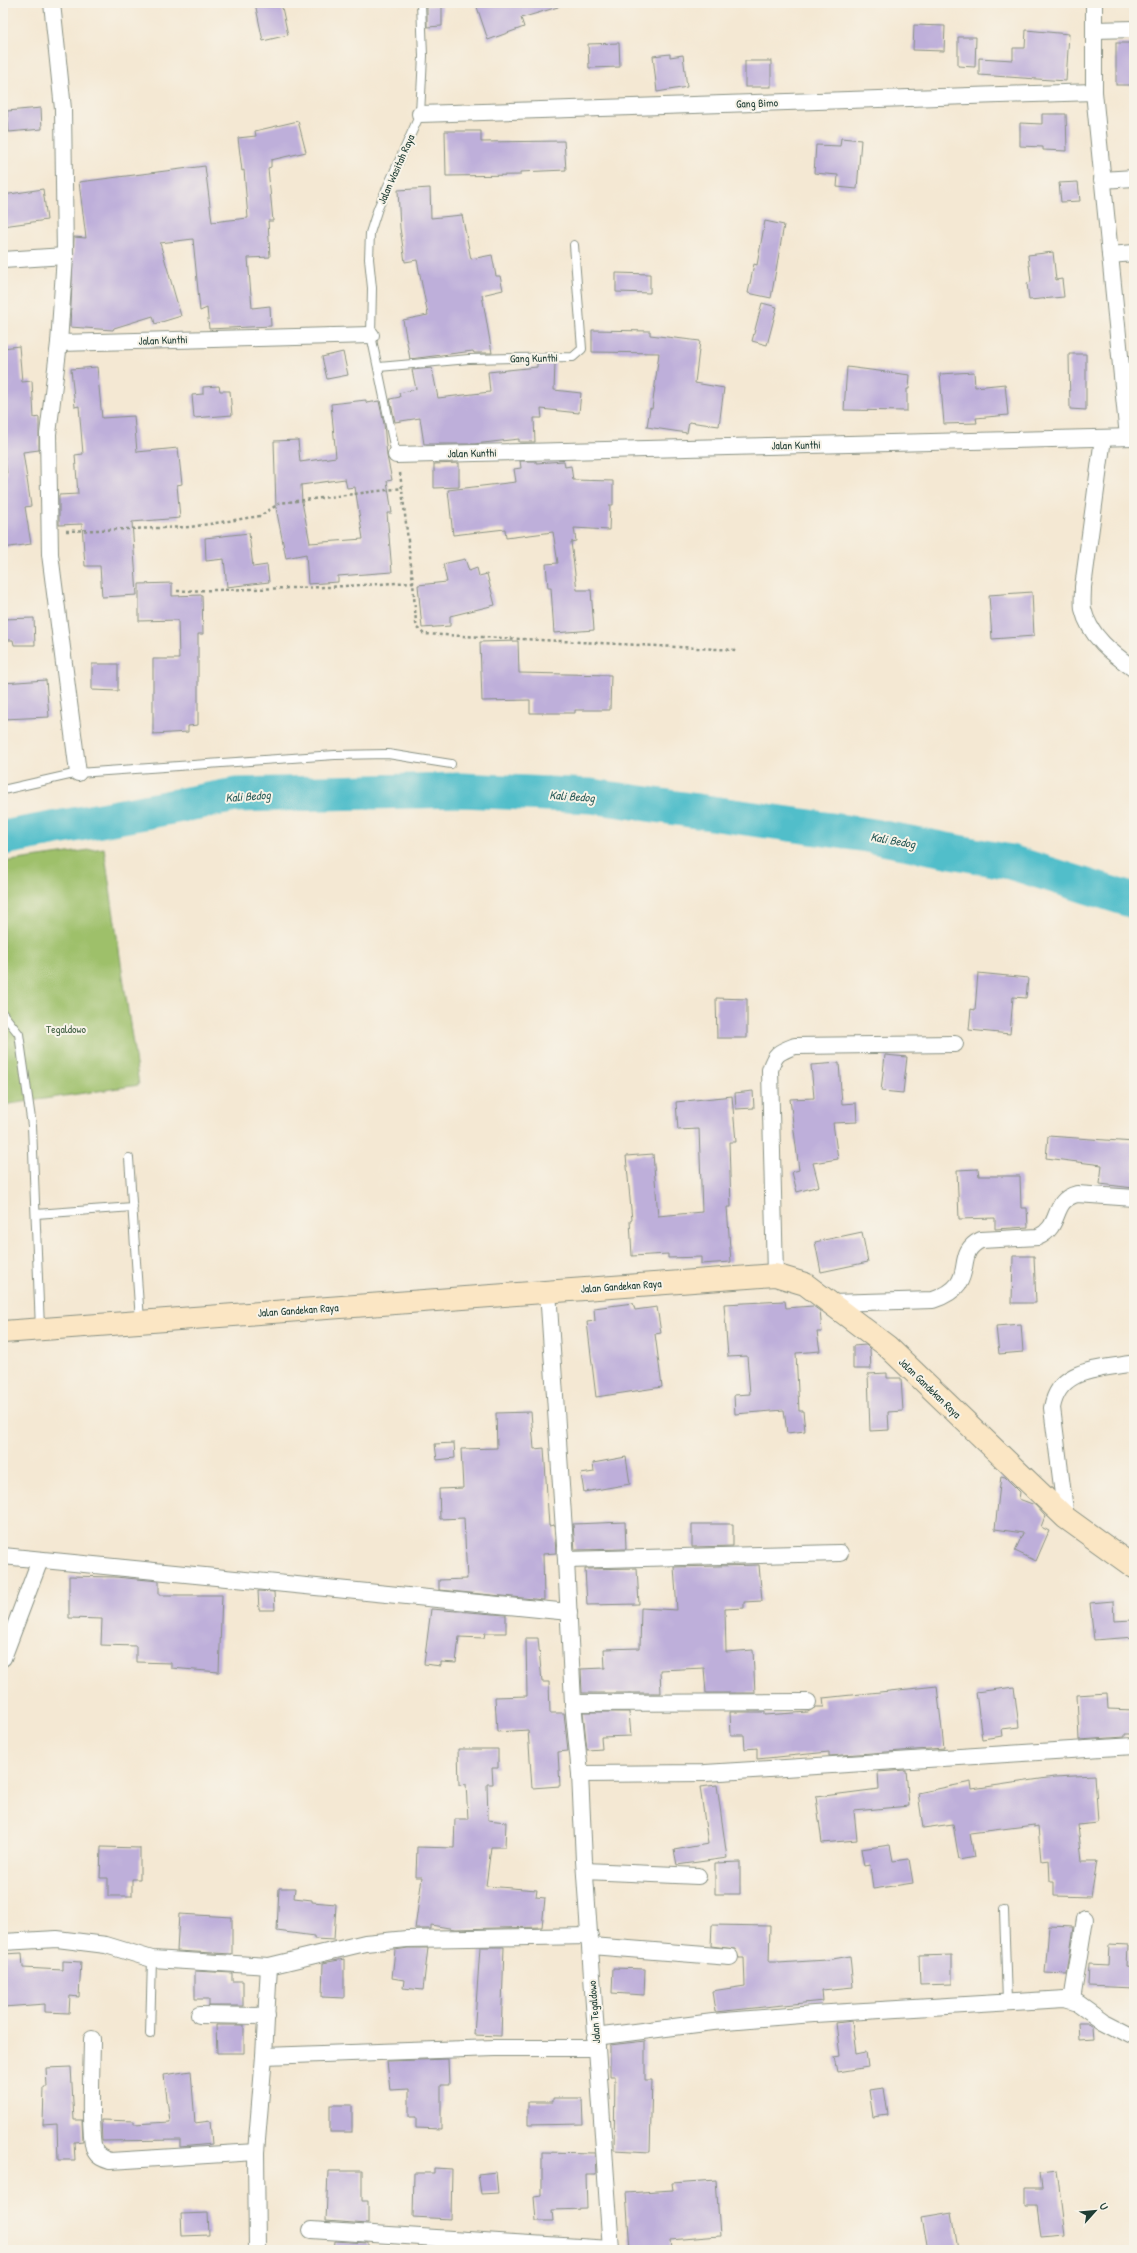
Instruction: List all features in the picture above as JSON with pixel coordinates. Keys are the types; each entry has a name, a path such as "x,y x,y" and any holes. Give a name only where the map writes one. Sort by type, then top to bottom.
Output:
{"street":[{"path":"52,3 63,109 65,256 59,343 48,434 51,562 78,773"},
{"path":"1094,3 1094,92 1110,255 1131,437"},
{"path":"1095,30 1134,29"},
{"name":"Gang Bimo","path":"420,114 1094,92"},
{"path":"1102,180 1134,178"},
{"path":"1110,255 1134,253"},
{"path":"3,260 65,256"},
{"name":"Jalan Kunthi","path":"59,343 372,334"},
{"name":"Jalan Kunthi","path":"396,455 1131,437"},
{"path":"1103,438 1083,587 1083,609 1093,631 1107,650 1134,669"},
{"path":"775,1275 770,1070 774,1058 782,1050 795,1046 955,1044"},
{"path":"831,1303 933,1300 948,1295 958,1286 963,1276 968,1249 974,1243 981,1240 1038,1237 1045,1234 1051,1228 1060,1205 1071,1196 1077,1194 1134,1198"},
{"name":"Jalan Gandekan Raya","path":"3,1332 775,1275 805,1284 887,1346 1066,1518 1134,1567"},
{"name":"Jalan Tegaldowo","path":"548,1291 566,1560 572,1704 580,1774 596,2043 611,2250"},
{"path":"1066,1518 1052,1408 1054,1396 1060,1386 1073,1375 1134,1363"},
{"path":"566,1560 840,1552"},
{"path":"3,1556 569,1612"},
{"path":"3,1658 40,1560"},
{"path":"572,1704 808,1702"},
{"path":"580,1774 712,1772 1134,1746"},
{"path":"585,1871 698,1876"},
{"path":"1072,2000 1085,1919"},
{"path":"3,1942 57,1938 106,1945 152,1959 269,1966 365,1943 407,1938 590,1941 730,1957"},
{"path":"257,2250 256,2152 267,2016 269,1966"},
{"path":"264,2056 596,2043 721,2022 1007,2002 1072,2000 1103,2021 1134,2037"},
{"path":"199,2015 267,2016"},
{"path":"92,2039 92,2133 94,2150 99,2157 110,2161 256,2152"},
{"path":"311,2230 611,2250"}],"lane":[{"name":"Jalan Wasitah Raya","path":"372,334 372,288 369,258 370,233 378,208 420,114 423,56 421,3"},
{"name":"Gang Kunthi","path":"379,367 469,359 573,357 578,354 582,349 574,245"},
{"path":"372,334 396,455"},
{"path":"3,790 78,773 335,755 388,754 451,764"},
{"path":"3,1014 19,1034 32,1126 40,1330"},
{"path":"129,1158 140,1322"},
{"path":"36,1214 133,1207"},
{"path":"1004,1910 1007,2002"},
{"path":"150,2034 152,1959"}],"path":[{"path":"396,455 403,488 416,623 417,628 424,634 736,650"},
{"path":"50,531 190,527 260,516 280,503 403,488"},
{"path":"177,590 328,587 413,582"}],"green space":[{"name":"Tegaldowo","path":"104,848 139,1085 3,1105 3,862"}],"building":[{"path":"255,3 281,3 288,35 263,41"},
{"path":"489,3 558,3 558,7 521,18 524,27 488,40 477,7"},
{"path":"427,6 442,6 442,26 427,27"},
{"path":"914,25 945,26 944,51 913,50"},
{"path":"1026,30 1069,34 1066,81 979,75 979,58 1013,60 1013,48 1025,48"},
{"path":"958,37 976,37 975,67 958,66"},
{"path":"619,43 620,67 589,68 588,44"},
{"path":"1116,43 1134,43 1134,85 1116,85"},
{"path":"670,54 670,57 683,55 687,87 657,92 653,56"},
{"path":"745,61 771,61 771,87 745,87"},
{"path":"41,108 42,129 9,132 7,111"},
{"path":"1042,114 1066,114 1067,151 1043,150 1043,147 1020,146 1020,123 1042,124"},
{"path":"298,121 306,152 271,160 271,167 268,168 273,221 268,221 270,257 248,258 252,308 270,306 271,326 209,329 207,308 200,311 193,239 160,243 181,316 155,324 153,316 114,328 113,330 70,327 74,237 86,238 79,182 205,166 212,222 248,218 244,170 242,171 238,138 256,136 255,131"},
{"path":"445,131 481,131 481,142 564,141 566,170 520,172 520,175 446,176"},
{"path":"841,138 861,140 857,189 837,187 838,175 814,173 816,145 840,146"},
{"path":"1078,182 1080,201 1061,202 1059,183"},
{"path":"430,188 431,218 462,215 471,259 492,255 496,276 500,276 503,290 482,295 492,353 474,353 473,351 410,359 403,320 428,315 417,260 405,262 400,228 398,190"},
{"path":"43,189 47,220 3,226 3,195"},
{"path":"765,221 784,225 771,298 748,293 754,264 757,265"},
{"path":"1053,252 1056,280 1062,279 1064,297 1029,300 1027,283 1031,282 1028,255"},
{"path":"616,273 650,274 650,293 616,292"},
{"path":"762,303 777,307 767,345 752,341"},
{"path":"592,330 650,331 650,335 700,341 695,383 724,388 719,426 689,422 687,433 647,427 650,408 652,409 659,353 592,352"},
{"path":"19,346 22,382 32,381 34,418 39,417 39,450 23,452 31,506 25,507 31,544 3,548 3,475 7,474 3,445 3,348"},
{"path":"343,352 348,375 327,379 322,357"},
{"path":"1069,354 1086,354 1086,410 1070,409"},
{"path":"537,363 555,363 554,390 581,393 579,413 541,409 542,418 534,418 535,442 519,442 519,439 474,444 424,444 420,418 395,422 390,399 400,397 399,393 416,389 412,370 432,368 438,398 490,392 488,372 537,367"},
{"path":"97,367 102,418 134,416 137,452 178,448 182,484 177,485 180,518 132,522 137,595 102,597 100,566 85,566 82,524 59,525 59,495 78,494 75,455 83,454 79,406 75,407 71,369"},
{"path":"847,367 910,375 909,389 907,389 907,411 844,410"},
{"path":"974,372 975,387 1005,384 1008,415 976,418 977,423 944,424 940,374"},
{"path":"219,386 220,391 230,391 232,415 194,418 192,395 203,394 203,387"},
{"path":"366,400 366,403 379,401 392,480 387,481 392,513 387,513 392,572 338,576 338,582 308,584 306,554 286,558 276,508 274,441 298,440 300,462 336,457 331,404","holes":["345,479 347,488 355,487 363,539 310,543 302,502 301,485"]},
{"path":"520,461 536,461 536,463 564,461 565,467 571,466 573,480 613,481 613,505 610,505 609,530 574,528 576,541 571,542 577,590 591,590 594,630 554,633 551,588 548,588 546,564 558,563 553,532 506,538 505,529 453,535 448,490 516,482 514,469 521,468"},
{"path":"459,463 459,487 434,488 434,464"},
{"path":"249,533 253,567 267,565 269,582 227,587 224,559 206,561 205,538"},
{"path":"465,559 469,571 477,568 479,576 487,574 495,605 450,616 450,626 422,628 418,585 447,582 443,564"},
{"path":"172,583 172,596 202,595 203,634 198,634 198,725 188,726 188,732 153,734 153,659 179,659 178,620 139,621 139,584"},
{"path":"1032,592 1034,636 992,639 989,595"},
{"path":"34,618 35,645 14,645 13,640 3,640 3,619"},
{"path":"518,641 519,673 611,675 610,710 575,710 575,713 530,713 530,700 482,701 480,642"},
{"path":"92,664 118,664 118,691 92,690"},
{"path":"46,680 49,717 3,719 3,683"},
{"path":"978,973 1028,978 1026,998 1013,997 1010,1034 969,1030 971,1009 975,1010"},
{"path":"716,998 747,999 747,1038 717,1038"},
{"path":"885,1055 907,1057 903,1093 881,1091"},
{"path":"839,1063 842,1104 856,1103 857,1122 833,1123 838,1159 813,1163 819,1186 797,1192 792,1172 799,1170 790,1099 814,1098 811,1065"},
{"path":"753,1091 754,1108 736,1109 735,1093"},
{"path":"732,1096 736,1142 729,1142 731,1207 727,1207 731,1262 701,1264 701,1257 668,1258 668,1254 632,1256 630,1221 632,1220 626,1156 653,1154 658,1216 702,1212 699,1129 678,1130 676,1102"},
{"path":"1048,1136 1134,1142 1134,1188 1100,1184 1102,1165 1046,1158"},
{"path":"978,1169 979,1176 1020,1176 1021,1208 1027,1208 1028,1227 995,1229 995,1218 959,1219 957,1170"},
{"path":"862,1232 868,1262 821,1272 815,1242"},
{"path":"1013,1256 1034,1256 1036,1303 1012,1303"},
{"path":"785,1301 786,1308 813,1306 820,1311 822,1332 817,1332 820,1351 796,1353 799,1411 803,1411 805,1431 787,1433 784,1410 735,1414 734,1395 750,1394 747,1356 728,1357 724,1304"},
{"path":"633,1303 635,1310 657,1307 661,1333 655,1334 662,1387 596,1397 587,1322 595,1321 594,1308"},
{"path":"1021,1324 1023,1352 999,1354 996,1326"},
{"path":"866,1345 870,1349 871,1369 853,1369 853,1346"},
{"path":"887,1373 887,1378 901,1378 903,1411 888,1412 889,1430 870,1431 868,1374"},
{"path":"531,1412 534,1449 544,1448 549,1526 554,1525 556,1553 543,1554 544,1600 439,1590 439,1580 467,1579 464,1518 440,1519 439,1489 463,1488 461,1449 497,1448 496,1413"},
{"path":"454,1443 455,1458 437,1460 435,1444"},
{"path":"626,1457 630,1484 584,1492 581,1474 594,1472 593,1463"},
{"path":"1001,1476 1005,1477 1020,1492 1019,1499 1035,1505 1045,1516 1041,1527 1049,1531 1036,1561 1015,1551 1023,1533 995,1529"},
{"path":"625,1522 626,1549 575,1550 573,1524"},
{"path":"692,1524 733,1524 733,1546 692,1547"},
{"path":"759,1565 762,1601 744,1602 744,1608 725,1609 726,1652 753,1650 755,1693 706,1693 704,1668 660,1670 661,1693 582,1693 581,1669 605,1668 604,1649 640,1648 641,1608 677,1610 674,1567"},
{"path":"637,1568 639,1604 587,1605 585,1569"},
{"path":"69,1576 115,1577 159,1581 159,1595 222,1595 219,1672 171,1668 171,1663 136,1662 136,1646 101,1645 102,1619 69,1618"},
{"path":"258,1591 274,1592 275,1610 259,1610"},
{"path":"1113,1601 1114,1621 1132,1620 1134,1637 1094,1640 1090,1603"},
{"path":"431,1609 506,1615 506,1633 485,1633 484,1638 459,1637 456,1663 441,1662 441,1666 424,1664"},
{"path":"526,1638 538,1638 542,1682 549,1682 550,1713 564,1713 568,1751 558,1752 560,1786 532,1788 528,1730 497,1732 495,1697 527,1696"},
{"path":"937,1686 944,1748 829,1756 829,1752 757,1759 757,1748 745,1749 744,1735 731,1735 730,1712 765,1712 765,1715 808,1712 816,1707 824,1707 823,1698"},
{"path":"1014,1687 1019,1727 1002,1729 1003,1736 982,1739 976,1692"},
{"path":"1107,1693 1108,1709 1134,1710 1134,1734 1125,1734 1125,1737 1079,1740 1077,1695"},
{"path":"583,1712 629,1712 631,1736 601,1737 602,1749 587,1750"},
{"path":"458,1749 498,1749 498,1768 492,1768 493,1784 487,1784 488,1820 506,1822 505,1847 491,1847 486,1886 537,1890 536,1897 545,1898 542,1927 455,1929 431,1925 431,1929 415,1929 422,1877 416,1877 417,1847 454,1848 455,1819 468,1819 466,1784 459,1785"},
{"path":"906,1770 909,1806 854,1811 857,1840 822,1843 816,1797 879,1789 878,1772"},
{"path":"1095,1775 1098,1823 1078,1825 1082,1861 1097,1861 1091,1897 1054,1896 1054,1881 1050,1881 1049,1860 1041,1861 1038,1827 1034,1828 1034,1825 970,1833 974,1857 959,1860 953,1824 923,1828 918,1793 971,1782 972,1789 1054,1777"},
{"path":"717,1785 727,1858 677,1865 674,1850 708,1844 700,1787"},
{"path":"890,1845 893,1861 909,1859 913,1883 873,1889 870,1865 864,1866 861,1849"},
{"path":"101,1847 140,1848 140,1879 132,1879 132,1896 108,1896 108,1878 100,1878"},
{"path":"740,1862 740,1894 715,1894 715,1863"},
{"path":"279,1888 295,1888 294,1898 312,1900 312,1902 336,1904 334,1940 314,1939 314,1936 277,1931"},
{"path":"179,1914 232,1917 232,1954 177,1951"},
{"path":"712,1925 770,1926 769,1962 778,1963 827,1960 850,1956 853,1987 822,1990 823,2001 715,2012 712,1991 745,1986 744,1958 739,1958 735,1949 711,1946"},
{"path":"1049,1926 1074,1927 1067,1974 1045,1973"},
{"path":"1109,1945 1128,1946 1127,1966 1134,1967 1134,1988 1088,1986 1089,1964 1108,1965"},
{"path":"480,1947 504,1947 501,2036 474,2035"},
{"path":"408,1948 428,1948 423,1990 403,1988 404,1980 392,1978 395,1950"},
{"path":"22,1953 23,1968 63,1970 63,1961 81,1962 79,1997 70,1996 69,2013 45,2012 45,2004 3,2007 3,1954"},
{"path":"952,1955 952,1984 920,1985 919,1956"},
{"path":"344,1959 344,1998 322,1997 323,1963"},
{"path":"613,1968 645,1969 644,1995 612,1993"},
{"path":"195,1971 232,1973 232,1981 243,1981 243,2006 209,2006 209,1999 195,1999"},
{"path":"852,2021 856,2054 866,2052 868,2067 837,2072 834,2057 840,2056 836,2023"},
{"path":"1078,2023 1089,2023 1093,2026 1094,2039 1079,2040"},
{"path":"216,2025 244,2025 244,2053 217,2053"},
{"path":"645,2041 645,2080 652,2080 650,2152 614,2150 615,2076 610,2076 610,2045"},
{"path":"448,2059 449,2085 441,2085 441,2129 416,2128 416,2117 409,2117 409,2089 390,2090 387,2061"},
{"path":"71,2067 74,2120 82,2120 83,2141 74,2142 75,2160 58,2160 57,2124 43,2125 44,2087 47,2087 46,2068"},
{"path":"191,2071 195,2123 210,2121 212,2144 180,2147 180,2140 102,2141 101,2120 134,2121 134,2124 170,2122 164,2075"},
{"path":"884,2088 888,2115 873,2117 869,2090"},
{"path":"553,2098 582,2098 583,2124 528,2125 528,2102 553,2102"},
{"path":"330,2105 352,2105 352,2132 330,2132"},
{"path":"542,2152 595,2153 596,2175 586,2175 587,2209 552,2210 553,2221 536,2221 534,2197 542,2196"},
{"path":"434,2168 452,2169 451,2219 413,2217 414,2173 434,2173"},
{"path":"328,2171 362,2171 362,2201 368,2201 368,2224 326,2221"},
{"path":"1057,2171 1065,2235 1041,2237 1037,2205 1026,2205 1026,2190 1043,2190 1041,2173"},
{"path":"496,2172 498,2193 481,2194 478,2174"},
{"path":"716,2180 720,2236 670,2240 671,2250 630,2250 626,2193 673,2190 672,2183"},
{"path":"952,2212 958,2250 928,2250 922,2217"},
{"path":"208,2213 209,2235 182,2236 181,2214"},
{"path":"335,2241 368,2243 368,2250 334,2250"}],"waterway":[{"name":"Kali Bedog","path":"3,838 236,795 462,790 591,796 867,835 1010,862 1134,901"}]}
